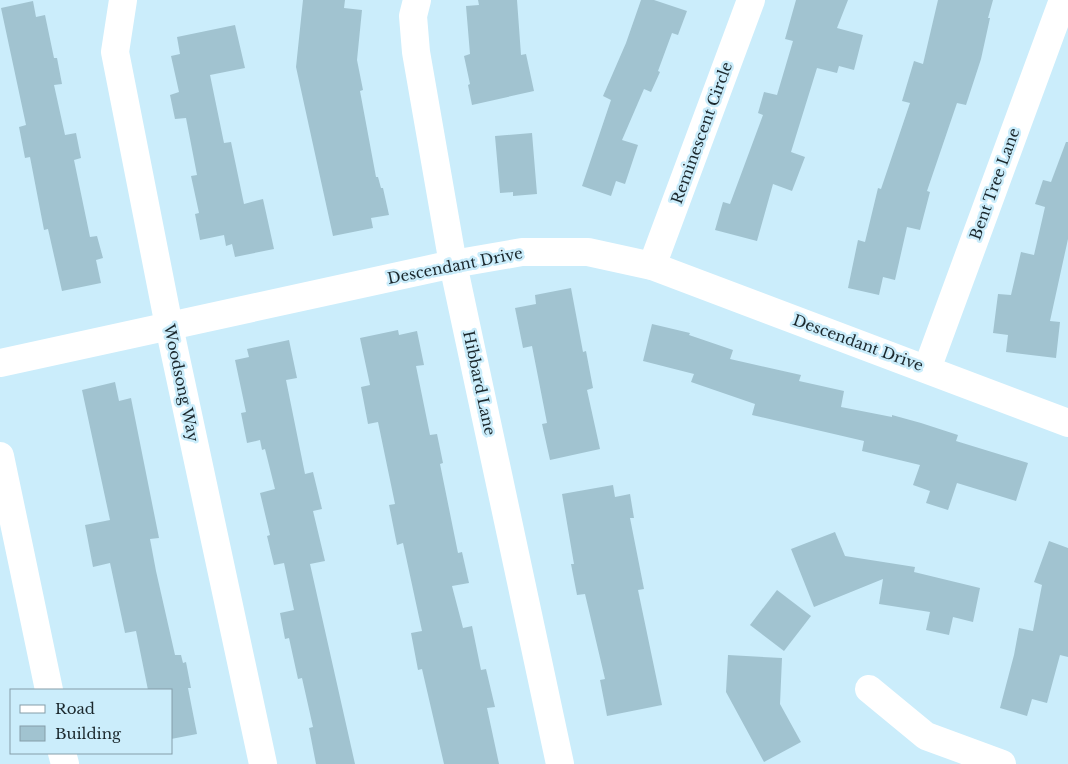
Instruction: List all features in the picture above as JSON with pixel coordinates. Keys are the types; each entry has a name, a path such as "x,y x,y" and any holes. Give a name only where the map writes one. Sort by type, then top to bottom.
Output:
{"street":[{"name":"Woodsong Way","path":"124,0 115,52 169,326 262,764"},
{"name":"Hibbard Lane","path":"417,0 414,16 416,52 454,264 560,764"},
{"name":"Reminescent Circle","path":"652,266 751,0"},
{"name":"Bent Tree Lane","path":"927,369 1063,0"},
{"name":"Descendant Drive","path":"0,363 454,264 522,252 588,252 652,266 1068,423"},
{"path":"0,456 49,689"},
{"path":"869,688 926,736 1002,764"}],"building":[{"path":"303,0 345,0 344,8 362,10 357,60 363,90 360,91 376,177 378,177 381,188 383,188 389,215 371,218 373,228 333,236 296,67"},
{"path":"478,0 517,0 521,55 526,54 534,91 472,105 464,56 470,54 466,6 479,5"},
{"path":"641,0 654,0 687,11 678,35 672,33 658,71 660,72 651,92 644,89 622,140 638,145 625,184 616,181 611,196 582,186 611,100 603,96 626,43"},
{"path":"796,0 848,0 837,28 863,35 854,70 839,66 837,73 817,68 791,152 805,157 792,191 773,184 757,241 715,230 723,202 730,204 763,115 758,113 764,92 777,95 793,41 785,39"},
{"path":"938,0 993,0 981,59 966,105 957,103 927,191 930,192 920,230 907,227 895,280 883,277 879,295 848,288 858,240 865,242 878,188 881,189 910,103 902,101 914,61 923,64"},
{"path":"33,1 36,17 45,15 54,58 57,58 62,84 54,85 65,135 76,133 81,158 74,160 90,237 97,236 103,258 96,260 101,283 62,291 48,229 44,230 30,157 25,158 19,127 26,125 1,8"},
{"path":"235,25 245,68 210,75 224,143 231,142 244,204 263,199 274,249 235,257 232,244 226,246 224,235 200,240 195,214 199,213 191,176 197,175 186,118 175,119 170,95 179,92 171,56 180,54 177,37"},
{"path":"532,133 537,194 513,196 513,192 500,193 495,136"},
{"path":"1066,142 1068,142 1068,239 1050,321 1060,322 1056,358 1006,352 1008,335 993,333 998,294 1011,295 1021,252 1034,255 1045,207 1035,204 1043,180 1051,182"},
{"path":"571,288 583,352 586,351 593,388 587,390 600,449 550,460 542,424 547,423 532,346 523,348 515,308 536,304 535,295"},
{"path":"652,324 690,333 689,335 733,350 730,359 801,375 799,381 844,391 841,407 892,417 892,415 921,423 958,435 956,441 1028,463 1016,501 957,483 948,510 926,503 930,491 913,485 920,465 862,451 864,441 752,415 755,404 691,382 694,374 643,361"},
{"path":"398,330 399,335 417,331 424,365 416,366 430,435 437,434 443,463 440,464 458,553 462,552 469,583 452,586 463,628 472,626 481,670 486,669 495,707 487,708 499,764 444,764 422,669 418,670 411,633 422,631 403,543 397,545 389,505 395,504 378,422 368,424 361,387 370,385 360,338"},
{"path":"289,340 297,378 286,380 305,474 313,472 322,509 313,511 325,561 310,564 355,764 316,764 309,728 313,727 302,678 298,679 289,638 285,639 280,613 294,610 284,563 274,565 267,536 270,535 260,493 275,489 265,449 262,450 260,440 247,443 241,413 246,412 235,360 249,357 247,349"},
{"path":"115,382 119,401 131,398 159,538 150,539 156,571 175,655 181,655 183,663 186,662 191,688 188,688 197,734 172,739 172,689 148,689 136,631 125,633 110,563 93,567 85,525 110,520 82,390"},
{"path":"613,485 615,497 630,494 634,518 630,518 644,589 638,590 662,705 607,716 600,680 605,679 585,594 577,595 571,564 574,564 562,494"},
{"path":"835,532 845,556 915,567 914,572 980,588 973,622 953,617 949,635 926,630 930,612 879,604 883,579 814,607 791,549"},
{"path":"1049,541 1068,548 1068,657 1060,655 1047,703 1032,699 1027,716 1000,708 1019,628 1033,631 1042,585 1034,582"},
{"path":"777,590 811,616 784,651 750,625"},
{"path":"728,655 782,658 780,704 801,742 764,762 726,692"}]}
